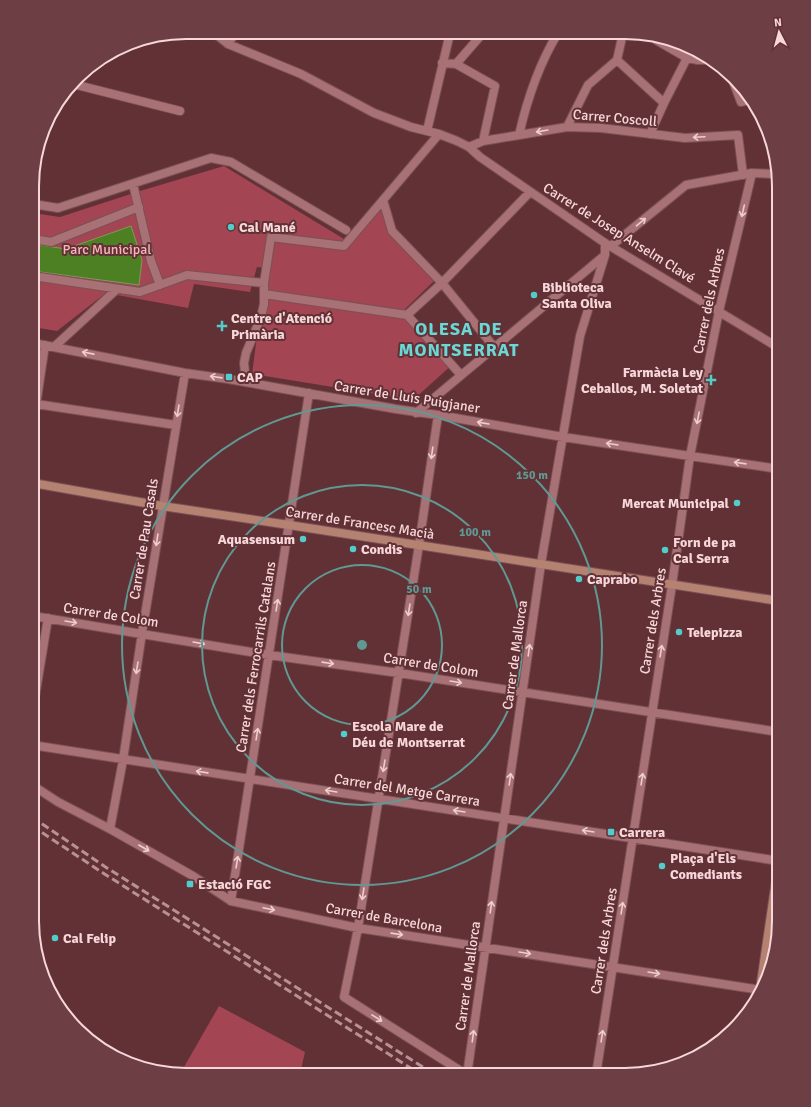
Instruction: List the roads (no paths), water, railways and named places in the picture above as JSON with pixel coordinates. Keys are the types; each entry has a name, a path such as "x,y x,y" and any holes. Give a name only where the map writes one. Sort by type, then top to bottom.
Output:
{"street":[{"name":"Carrer de Josep Anselm Clavé","path":"222,39 228,44 301,74 374,113 439,134 468,147 480,157 608,245 772,344"},
{"path":"228,44 231,39"},
{"path":"426,131 448,39"},
{"path":"456,64 478,39"},
{"path":"519,135 529,98 555,39"},
{"path":"566,127 588,85 617,60 622,39"},
{"path":"663,44 687,58 701,60"},
{"path":"650,134 664,102 687,58"},
{"path":"617,60 664,102"},
{"path":"442,62 456,64 495,86 483,141"},
{"path":"79,85 180,112"},
{"path":"736,88 740,102 745,101"},
{"name":"Carrer Coscoll","path":"468,147 483,141 566,127 601,128 685,138 738,135 743,175"},
{"path":"246,382 244,363 246,353 261,317 264,304 264,283 271,237 344,246 439,134"},
{"path":"39,205 58,208 211,158 231,162 346,230"},
{"path":"608,245 686,185 752,173 772,174"},
{"name":"Carrer dels Arbres","path":"597,1068 672,584 690,456 719,311 752,173"},
{"path":"133,184 150,261 160,285"},
{"path":"408,315 442,283 530,192"},
{"path":"383,200 392,231 442,283 494,347"},
{"path":"39,240 51,242 139,207"},
{"name":"Carrer de Mallorca","path":"468,1068 541,564 580,336 608,245"},
{"path":"416,413 605,255"},
{"path":"39,277 140,292 187,275 264,283"},
{"path":"54,347 116,289"},
{"path":"264,294 408,315 461,375"},
{"name":"Carrer de Lluís Puigjaner","path":"39,344 184,373 246,382 416,413 438,415 563,437 772,468"},
{"path":"39,384 45,345"},
{"name":"Carrer de Pau Casals","path":"110,829 123,760 184,373"},
{"name":"Carrer dels Ferrocarrils Catalans","path":"231,901 309,393"},
{"path":"39,404 176,425"},
{"path":"358,928 419,545 438,415"},
{"name":"Carrer de Francesc Macià","path":"39,483 162,506 772,600"},
{"name":"Carrer de Colom","path":"39,617 269,655 399,673 772,731"},
{"path":"39,673 48,618"},
{"name":"Carrer del Metge Carrera","path":"39,746 772,860"},
{"name":"Carrer de Barcelona","path":"39,790 58,802 110,829 193,876 231,901 358,928 613,967 754,991"},
{"path":"763,973 772,909"},
{"name":"Carrer de Mallorca","path":"358,928 344,998 456,1068"}],"railway":[{"path":"39,822 107,868 424,1068"},
{"path":"39,831 103,873 411,1068"}],"place":[{"name":"Cal Mané","path":"231,227"},
{"name":"Biblioteca Santa Oliva","path":"534,295"},
{"name":"Centre d'Atenció Primària","path":"222,326"},
{"name":"CAP","path":"229,377"},
{"name":"Farmàcia Ley Ceballos, M. Soletat","path":"711,380"},
{"name":"Mercat Municipal","path":"737,503"},
{"name":"Aquasensum","path":"303,539"},
{"name":"Condis","path":"353,549"},
{"name":"Forn de pa Cal Serra","path":"665,550"},
{"name":"Caprabo","path":"579,579"},
{"name":"Telepizza","path":"679,632"},
{"name":"Escola Mare de Déu de Montserrat","path":"344,734"},
{"name":"Carrera","path":"611,832"},
{"name":"Plaça d'Els Comediants","path":"662,866"},
{"name":"Estació FGC","path":"190,884"},
{"name":"Cal Felip","path":"55,938"}],"district":[{"name":"OLESA DE MONTSERRAT","path":"459,339"}],"park label":[{"name":"Parc Municipal","path":"107,249"}]}
